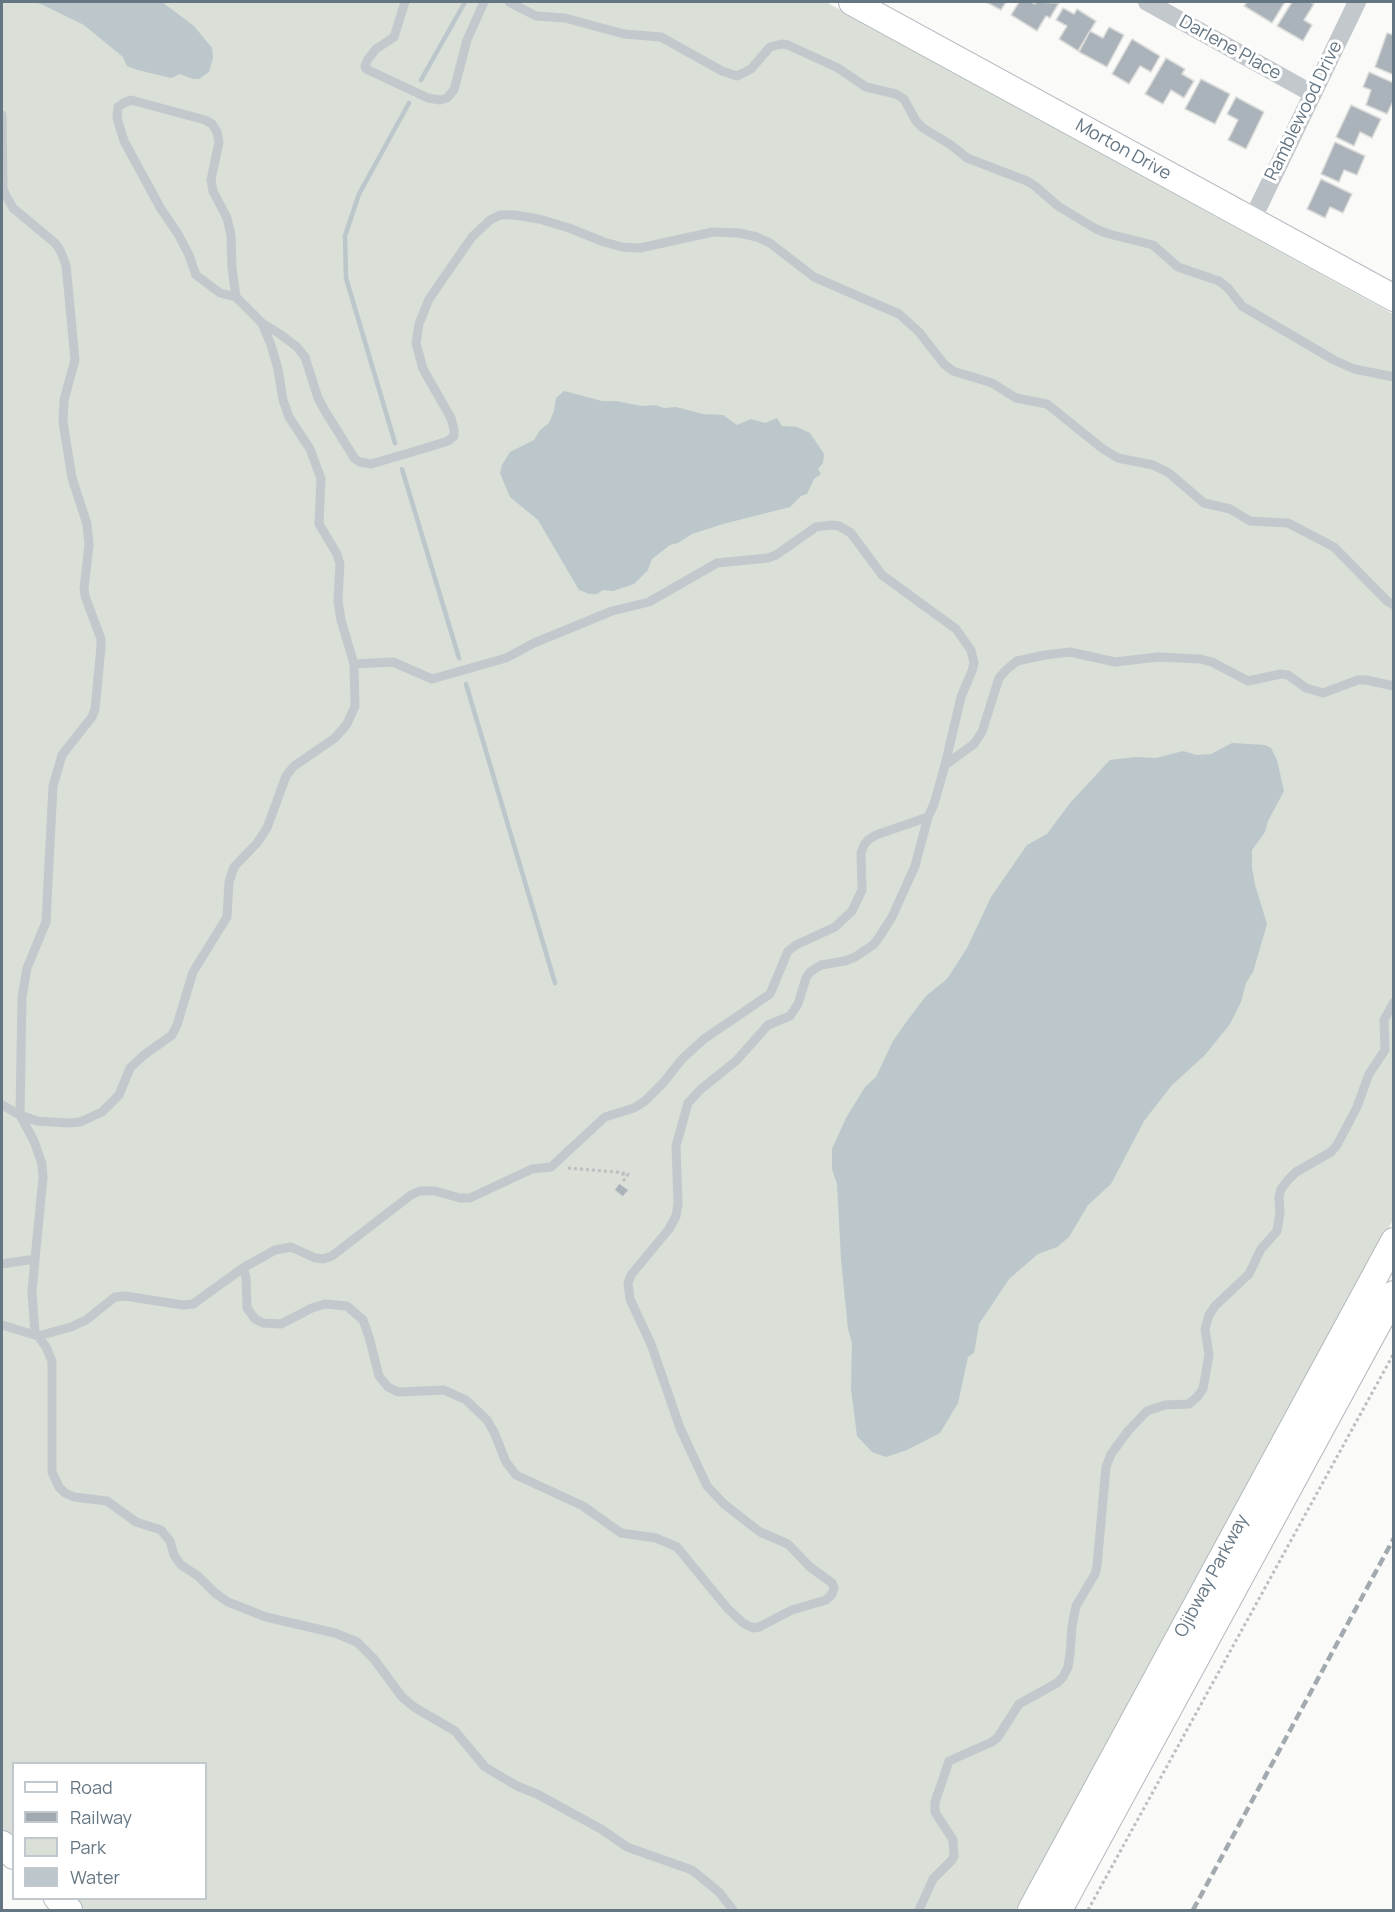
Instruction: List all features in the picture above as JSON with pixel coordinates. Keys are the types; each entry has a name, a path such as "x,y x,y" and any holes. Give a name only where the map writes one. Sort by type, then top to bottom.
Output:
{"main road":[{"name":"Morton Drive","path":"852,2 1394,298"},
{"name":"Ojibway Parkway","path":"1031,1911 1394,1241"},
{"name":"Ojibway Parkway","path":"1059,1911 1394,1294"},
{"path":"58,1900 69,1911"}],"street":[{"name":"Darlene Place","path":"1147,2 1313,94"},
{"name":"Ramblewood Drive","path":"1252,220 1357,2"}],"lane":[{"path":"405,2 394,37 376,49 368,59 366,69 428,98 440,100 447,98 454,90 467,40 484,2"},
{"path":"509,2 536,16 565,18 624,34 660,37 722,71 737,76 751,69 770,48 782,44 788,45 838,68 866,87 896,94 904,99 916,121 923,128 967,158 1027,181 1058,206 1096,229 1153,245 1178,267 1219,281 1228,288 1242,306 1334,360 1354,369 1394,377"},
{"path":"236,297 231,235 227,218 211,180 219,142 217,132 212,124 205,120 131,100 124,103 118,108 117,118 124,141 161,209 182,241 196,275 220,293 236,297 262,324 297,347 305,357 318,398 340,437 355,459 360,462 371,464 448,441 454,436 451,418 423,369 416,343 419,324 429,299 472,237 490,220 500,215 539,219 621,247 640,248 713,232 739,233 770,243 814,278 899,314 908,320 944,364 953,371 992,384 1016,398 1047,404 1103,449 1118,458 1153,465 1169,473 1204,503 1230,509 1251,521 1288,523 1334,547 1387,601 1394,605"},
{"path":"2,115 3,189 13,208 55,243 66,265 75,360 64,400 63,422 72,478 87,524 89,545 85,596 101,639 95,709 88,723 62,755 53,786 46,922 27,968 22,997 20,1115 34,1141 42,1164 43,1178 32,1293 38,1334 52,1361 52,1472 59,1487 65,1493 74,1497 107,1501 136,1522 161,1530 170,1541 174,1555 181,1565 198,1576 228,1602 266,1617 335,1633 357,1642 374,1659 402,1697 414,1707 455,1731 486,1767 517,1786 537,1794 601,1829 627,1846 693,1870 719,1892 733,1911"},
{"path":"2,1106 37,1121 68,1123 80,1122 102,1112 113,1103 130,1068 172,1035 193,972 227,916 229,882 234,867 257,843 267,828 286,776 294,766 335,738 346,724 355,706 354,664 338,601 340,564 337,554 319,524 321,479 310,449 290,417 283,400 278,369 262,324"},
{"path":"243,1268 246,1277 247,1308 255,1319 263,1323 281,1324 325,1304 347,1306 363,1320 379,1376 388,1387 398,1392 444,1390 466,1400 487,1420 506,1462 516,1475 584,1506 621,1533 656,1538 677,1547 728,1609 743,1623 753,1628 759,1627 792,1610 826,1600 832,1594 834,1588 832,1583 810,1567 788,1544 760,1533 724,1504 707,1486 680,1428 651,1344 630,1299 628,1283 631,1275 669,1229 676,1216 678,1204 676,1146 688,1103 700,1089 736,1061 768,1024 790,1016 798,1004 806,978 814,968 845,961 873,945 892,917 915,866 927,817 934,804 949,760 962,697 974,663 971,650 956,629 882,575 851,533 839,526 831,525 816,527 776,555 768,558 717,563 650,602 612,611 534,643 506,658 432,679 393,662 354,664"},
{"path":"949,760 974,744 982,732 999,678 1011,664 1058,653 1070,652 1115,662 1158,657 1200,659 1212,662 1248,681 1281,674 1288,675 1306,688 1323,693 1358,680 1394,686"},
{"path":"2,1325 38,1334 71,1327 86,1320 115,1297 125,1296 183,1305 193,1304 243,1268 275,1250 291,1247 315,1258 323,1259 332,1256 411,1195 420,1191 435,1191 460,1198 470,1198 532,1169 551,1167 605,1117 634,1108 645,1101 682,1059 704,1039 770,994 788,951 835,927 852,911 862,890 861,853 868,840 927,817"},
{"path":"919,1911 933,1879 954,1856 953,1840 935,1812 935,1802 949,1761 992,1742 998,1737 1019,1704 1057,1683 1063,1677 1068,1667 1076,1606 1095,1574 1097,1566 1106,1467 1111,1454 1147,1411 1165,1405 1189,1404 1203,1389 1209,1355 1205,1329 1209,1315 1215,1306 1248,1274 1261,1249 1278,1231 1281,1189 1296,1172 1331,1152 1337,1144 1357,1107 1369,1074 1384,1050 1384,1020 1394,1002"},
{"path":"2,1264 35,1259"}],"path":[{"path":"551,1167 617,1172"},
{"path":"1088,1911 1394,1353"}],"green space":[{"path":"2,2 826,2 1393,314 1393,1220 1018,1910 85,1910 74,1900 207,1900 207,1762 12,1762 12,1841 2,1830"}],"water":[{"path":"31,2 162,2 194,26 212,48 213,58 209,72 199,79 180,74 171,78 127,66 123,57 84,25 41,4"},
{"path":"564,391 602,401 642,406 655,405 664,408 676,407 703,414 723,415 737,425 751,419 765,423 777,418 782,426 797,427 810,433 824,454 823,463 818,469 821,474 814,479 807,494 801,496 790,507 692,534 670,545 652,559 648,570 634,584 613,591 603,590 597,594 589,594 579,590 538,520 510,497 500,473 510,452 534,440 540,430 549,423 556,398"},
{"path":"1232,743 1265,745 1271,748 1277,760 1284,791 1268,821 1265,832 1252,850 1255,885 1267,924 1253,972 1246,983 1241,1002 1230,1024 1205,1055 1172,1085 1144,1121 1111,1184 1088,1205 1069,1237 1057,1247 1038,1254 1009,1279 979,1324 974,1353 968,1357 958,1403 940,1433 907,1450 886,1457 872,1452 857,1436 851,1389 852,1343 848,1329 841,1259 837,1184 832,1169 832,1149 846,1118 865,1087 876,1077 893,1041 907,1021 926,996 947,979 967,948 991,897 1027,845 1047,834 1070,803 1110,760 1136,757 1156,758 1183,751 1197,755 1211,754"}],"building":[{"path":"986,2 1006,2 1001,10"},
{"path":"1019,2 1059,3 1050,18 1046,16 1037,31 1011,15"},
{"path":"1247,2 1285,2 1272,23 1244,6"},
{"path":"1292,2 1314,4 1304,20 1312,25 1303,41 1277,26"},
{"path":"1063,8 1074,14 1077,9 1096,21 1078,51 1059,39 1067,26 1056,20"},
{"path":"1109,27 1124,35 1107,67 1079,52 1090,31 1103,38"},
{"path":"1387,33 1394,35 1394,75 1375,67"},
{"path":"1132,39 1160,56 1151,72 1140,66 1129,84 1112,74"},
{"path":"1166,58 1185,69 1182,74 1194,81 1184,98 1171,90 1163,104 1145,94"},
{"path":"1369,72 1394,83 1394,99 1387,114 1366,105 1371,90 1363,87"},
{"path":"1201,79 1230,94 1215,124 1185,109"},
{"path":"1236,97 1264,112 1246,149 1228,140 1238,120 1227,114"},
{"path":"1351,105 1381,119 1372,138 1360,132 1354,146 1336,137"},
{"path":"1335,142 1365,156 1357,175 1344,170 1339,182 1321,174"},
{"path":"1321,179 1352,194 1343,213 1330,207 1325,218 1307,209"},
{"path":"619,1183 629,1190 623,1197 614,1190"}],"waterway":[{"path":"421,80 465,2"},
{"path":"395,443 346,278 345,236 359,194 409,103"},
{"path":"402,469 459,658"},
{"path":"466,684 555,983"}],"railway":[{"path":"1193,1910 1394,1538"}]}
